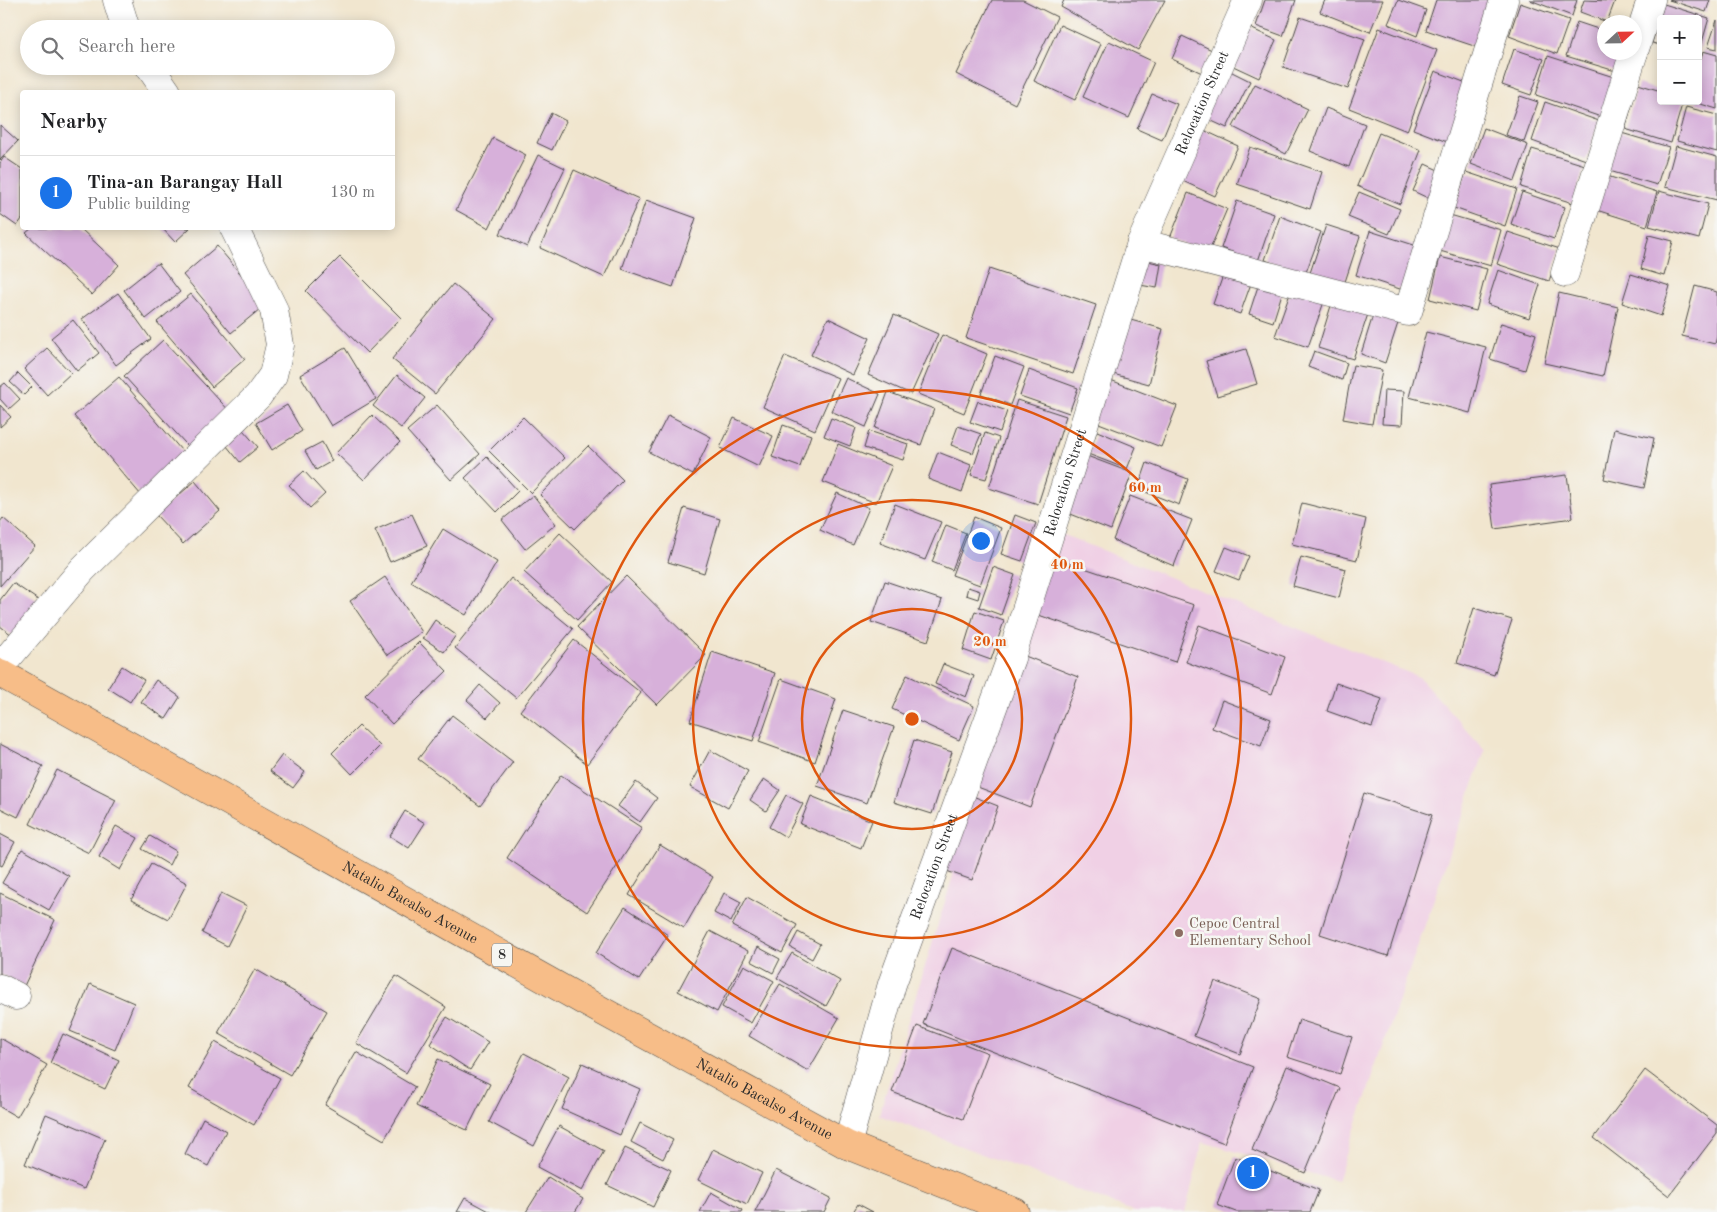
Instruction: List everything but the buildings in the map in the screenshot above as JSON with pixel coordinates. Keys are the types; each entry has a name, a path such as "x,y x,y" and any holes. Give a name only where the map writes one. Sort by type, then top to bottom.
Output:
{"highway":[{"name":"Natalio Bacalso Avenue","path":"0,673 566,991 847,1145 1015,1212"}],"street":[{"path":"117,0 123,20"},
{"name":"Relocation Street","path":"847,1145 892,984 1011,658 1141,244 1248,0"},
{"path":"1141,244 1408,312 1504,0"},
{"path":"1642,28 1651,0"},
{"path":"1565,273 1632,60"},
{"path":"155,75 166,90"},
{"path":"0,667 83,569 258,396 273,375 280,345 274,310 235,230"}],"shaded area":[{"name":"Cepoc Central Elementary School","path":"1059,533 1419,677 1485,750 1337,1181 1203,1142 1185,1212 1135,1212 879,1115"}],"place":[{"name":"Cepoc Central Elementary School","path":"1179,933"},
{"name":"Tina-an Barangay Hall","path":"1253,1173"}]}
